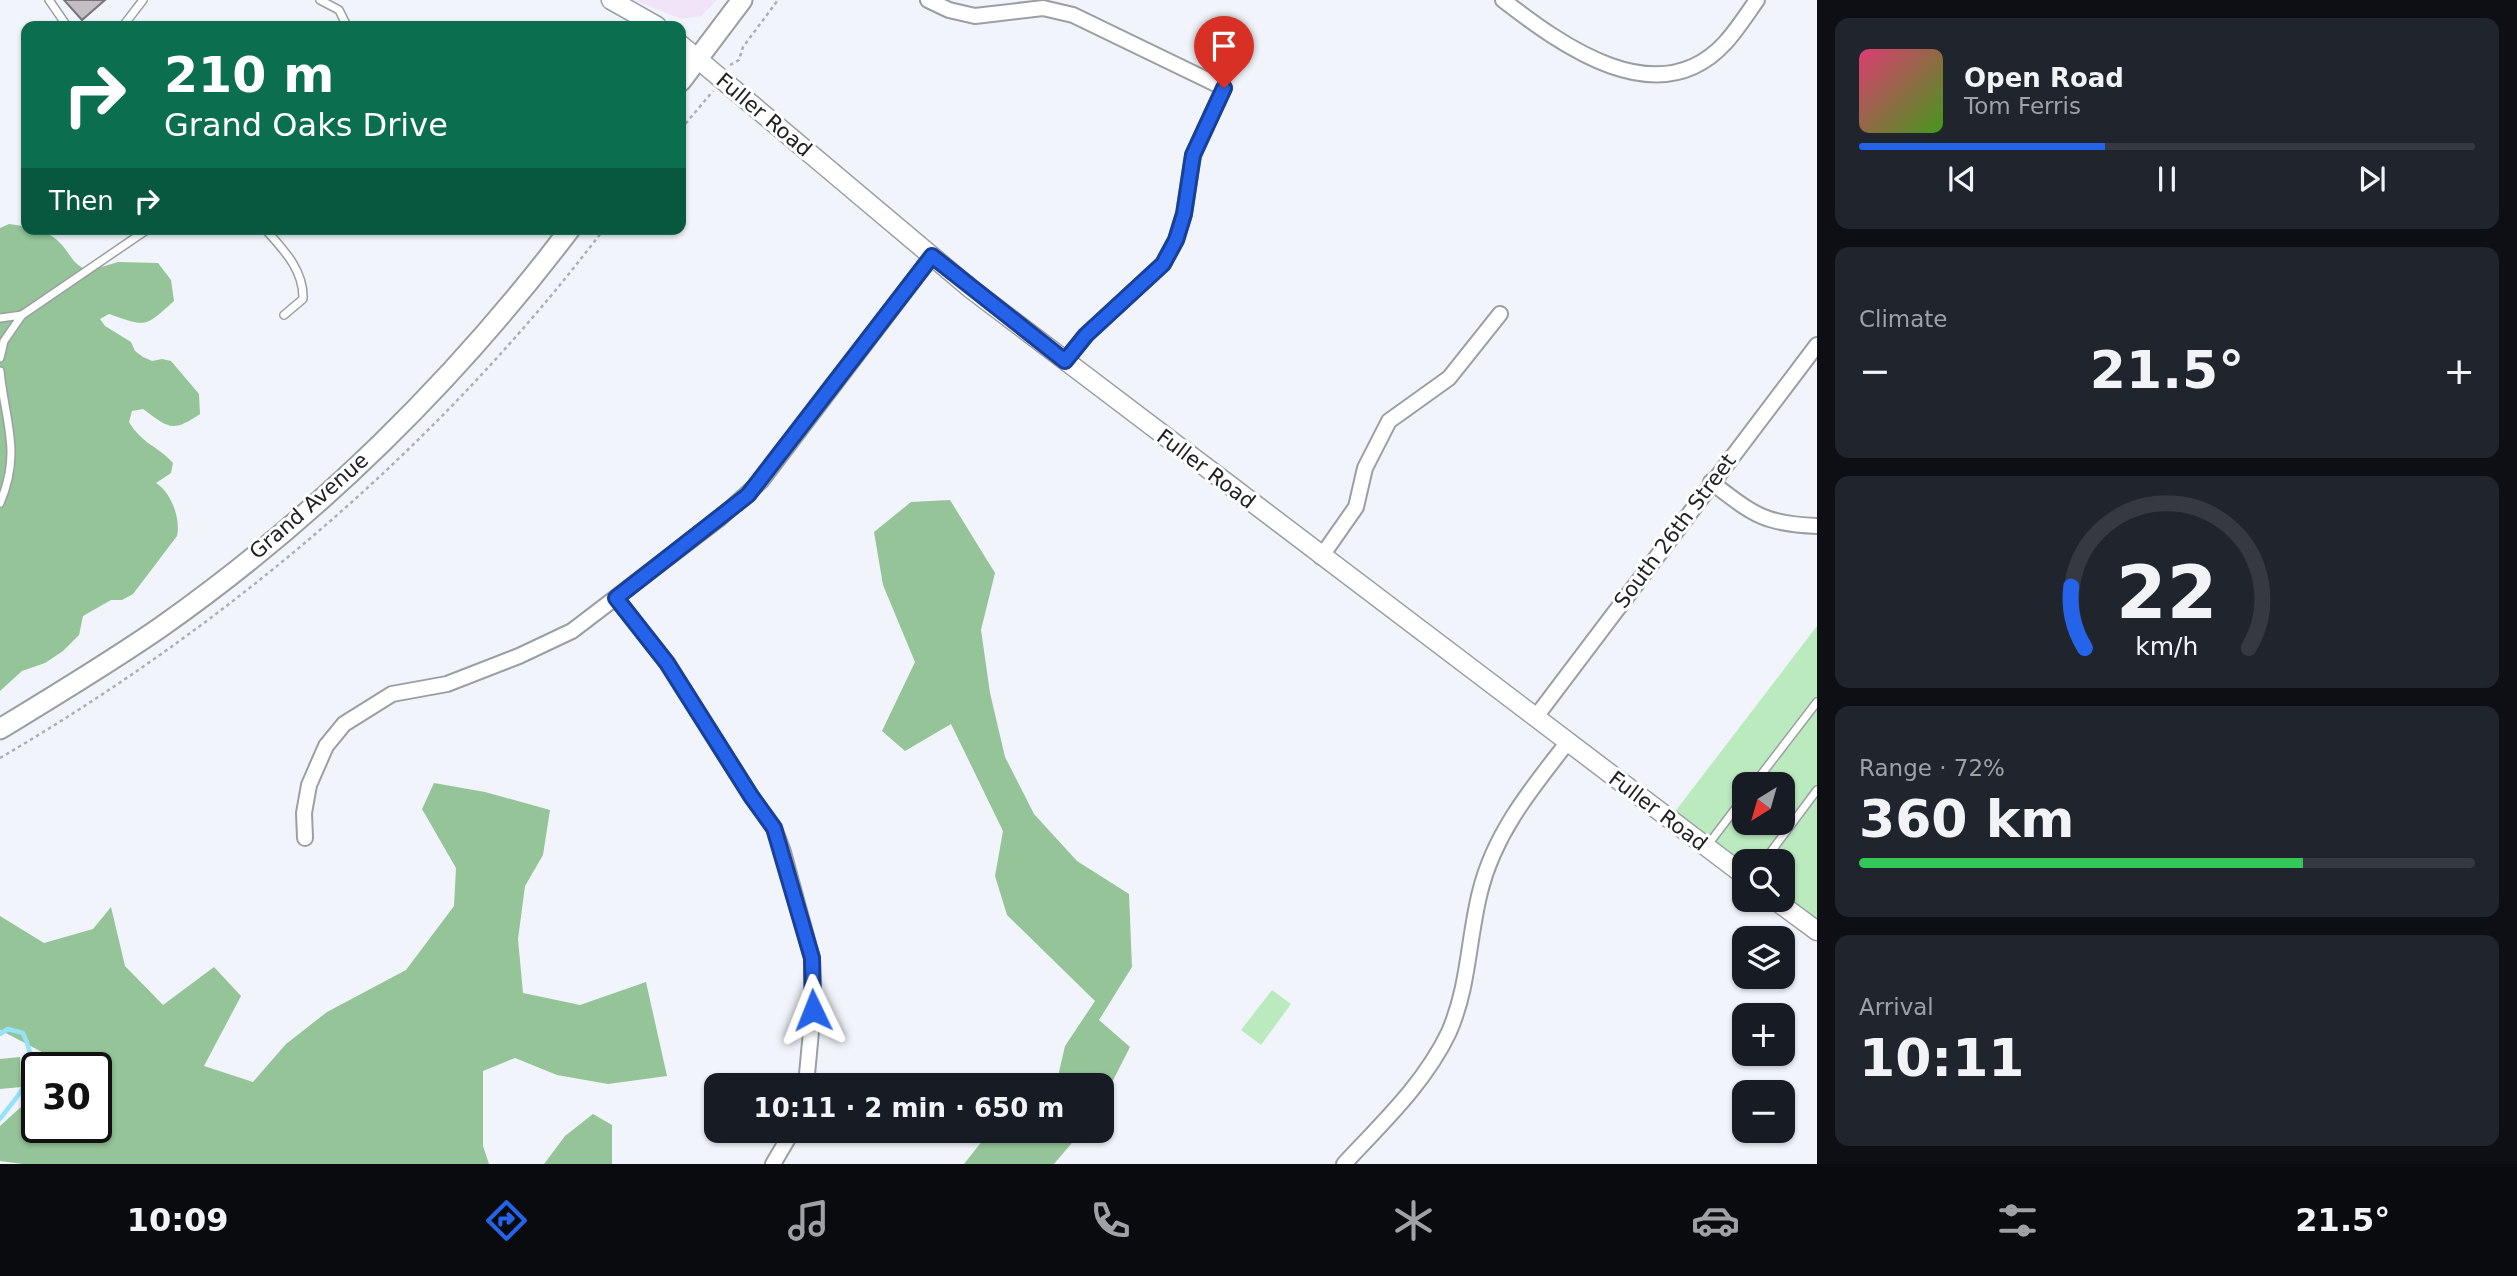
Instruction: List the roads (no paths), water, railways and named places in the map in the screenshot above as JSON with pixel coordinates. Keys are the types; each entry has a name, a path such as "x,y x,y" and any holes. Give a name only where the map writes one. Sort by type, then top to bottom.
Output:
{"main road":[{"path":"686,74 741,0"},
{"name":"Grand Avenue","path":"0,729 162,625 317,502 374,450 471,350 565,235"}],"street":[{"path":"611,0 648,21"},
{"path":"928,0 949,10 975,16 1043,8 1073,15 1224,88 1193,155 1184,214 1176,240 1163,264 1086,335 1065,361"},
{"path":"1503,0 1576,53 1634,74 1661,74 1690,67 1709,57 1725,44 1757,0"},
{"name":"Fuller Road","path":"686,49 932,256 1065,361 1732,866"},
{"path":"305,838 304,813 309,785 319,758 355,715 392,694 437,687 519,656 572,631 748,495 932,256"},
{"path":"1321,557 1356,507 1365,468 1389,421 1449,378 1500,314"},
{"name":"South 26th Street","path":"1535,718 1817,345"},
{"path":"1711,482 1747,510 1767,521 1817,526"},
{"path":"616,598 667,663 774,828 812,958 813,1010 807,1073"},
{"path":"1344,1164 1419,1082 1440,1049 1459,1006 1467,978 1480,891 1492,855 1514,812 1567,743"},
{"path":"1791,912 1817,931"},
{"path":"773,1164 785,1143"}],"lane":[{"path":"49,0 64,21"},
{"path":"127,21 143,0"},
{"path":"320,0 339,10 344,21"},
{"path":"0,358 4,341 22,315 139,235"},
{"path":"270,235 284,251 303,285 303,299 284,316"},
{"path":"0,318 22,315"},
{"path":"0,372 12,430 8,484 0,503"},
{"path":"1763,772 1817,702"},
{"path":"1773,849 1817,790"},
{"path":"1706,847 1732,813"}],"waterway":[{"path":"0,1034 8,1029 23,1033 31,1059 28,1079 0,1119"}]}
